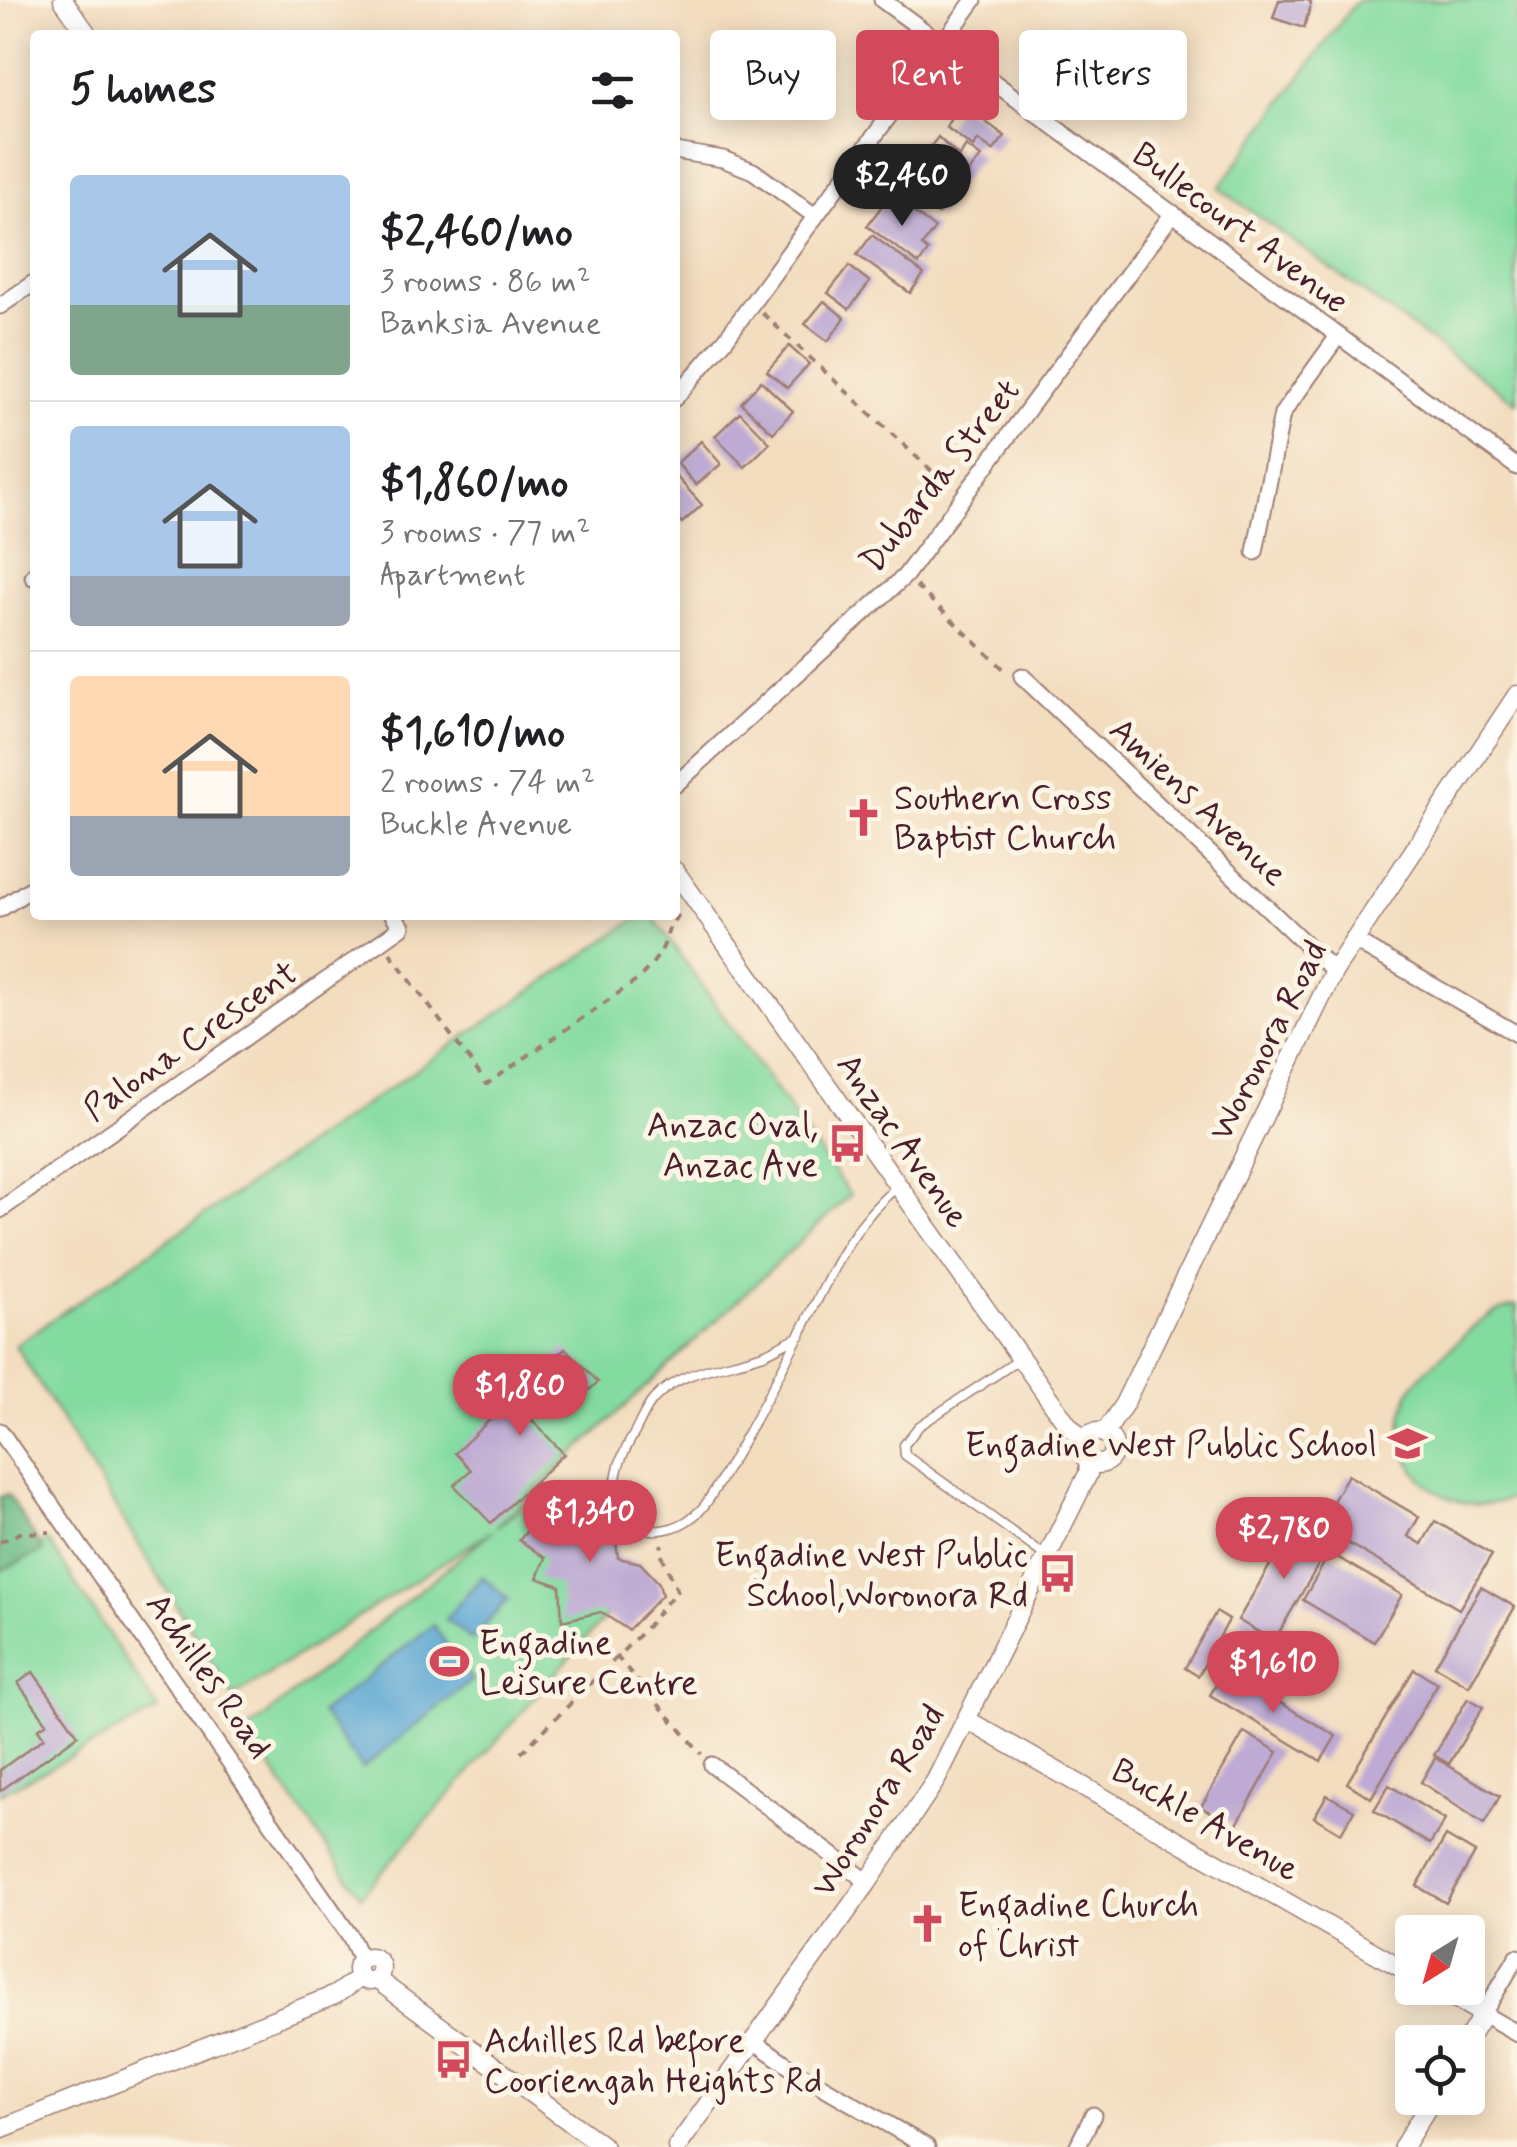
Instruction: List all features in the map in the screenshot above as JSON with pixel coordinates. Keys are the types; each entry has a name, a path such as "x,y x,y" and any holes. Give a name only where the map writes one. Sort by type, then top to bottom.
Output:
{"street":[{"path":"63,0 84,30"},
{"name":"Bullecourt Avenue","path":"882,0 922,30"},
{"path":"953,30 974,0"},
{"name":"Bullecourt Avenue","path":"999,86 1517,467"},
{"path":"680,393 706,364 886,120"},
{"path":"680,152 723,159 753,170 815,216"},
{"name":"Dubarda Street","path":"680,780 905,576 1174,213"},
{"path":"0,306 30,285"},
{"path":"1255,552 1282,414 1338,336"},
{"name":"Amiens Avenue","path":"1022,676 1334,971"},
{"name":"Woronora Road","path":"1106,1431 1124,1404 1334,971 1517,695"},
{"name":"Anzac Avenue","path":"680,877 1068,1426 1085,1442"},
{"path":"0,910 30,889"},
{"path":"381,941 402,927 397,920"},
{"path":"1354,940 1517,1034"},
{"name":"Palona Crescent","path":"0,1210 381,941"},
{"name":"Achilles Road","path":"0,1431 350,1936 366,1971 604,2147"},
{"path":"1097,1431 1106,1431 1112,1438 1111,1453 1102,1464 1089,1462 1082,1450 1085,1442 1097,1431"},
{"name":"Woronora Road","path":"677,2147 868,1882 936,1780 1088,1474 1089,1462"},
{"name":"Buckle Avenue","path":"967,1720 1395,1964"},
{"path":"712,1765 868,1882"},
{"path":"1476,2025 1517,1957"},
{"path":"0,2129 335,1995 366,1971"},
{"path":"1467,2005 1517,2033"},
{"path":"754,2041 796,2071 928,2147"},
{"path":"1076,2147 1093,2115"},
{"path":"1403,2147 1423,2115"}],"lane":[{"path":"800,1336 766,1353 684,1377 653,1399 622,1454 616,1476 617,1497 627,1518 646,1530 664,1532 684,1526 706,1504 800,1336 860,1222 897,1187"},
{"path":"1020,1359 919,1426 904,1445 905,1455 1047,1557"}],"path":[{"path":"752,303 964,500"},
{"path":"905,576 1008,673 1022,676"},
{"path":"680,915 697,902"},
{"path":"381,941 487,1084 636,981 653,965 673,920"},
{"path":"0,1542 20,1533 69,1532"},
{"path":"521,1752 643,1631 677,1590 660,1551 664,1532"},
{"path":"616,1656 712,1765"}],"green space":[{"path":"1357,0 1517,0 1517,403 1219,188"},
{"path":"635,920 656,920 850,1195 496,1527 527,1504 628,1591 361,1896 246,1732 492,1531 233,1697 15,1345"},
{"path":"1517,1306 1517,1495 1494,1503 1471,1504 1450,1498 1415,1471 1405,1452 1401,1429 1408,1396 1431,1365 1468,1332 1490,1315"},
{"path":"8,1494 43,1551 0,1571 0,1497"},
{"path":"48,1541 158,1710 0,1794 0,1563"}],"water":[{"path":"482,1576 508,1599 472,1640 445,1619"},
{"path":"433,1625 472,1680 362,1769 321,1713"}],"building":[{"path":"1279,0 1311,3 1304,28 1273,18"},
{"path":"950,120 983,120 1005,136 993,151 978,140 973,147 946,127"},
{"path":"938,137 959,157 966,146 981,157 960,183 954,183 921,159"},
{"path":"915,166 953,195 938,214 900,186"},
{"path":"890,195 935,228 922,246 928,251 919,264 867,226"},
{"path":"872,235 924,274 910,293 857,255"},
{"path":"849,266 870,282 849,309 828,293"},
{"path":"824,301 845,318 828,341 805,324"},
{"path":"789,346 809,364 787,388 767,371"},
{"path":"761,381 793,411 773,433 741,403"},
{"path":"740,412 770,443 745,467 715,436"},
{"path":"701,441 721,464 696,485 680,466 680,460"},
{"path":"680,481 702,505 680,521"},
{"path":"565,1348 598,1382 566,1412 553,1398 531,1419 564,1454 491,1523 454,1485 471,1470 455,1453"},
{"path":"1348,1475 1419,1517 1408,1536 1422,1544 1435,1521 1492,1555 1459,1609 1319,1526"},
{"path":"583,1491 594,1521 613,1518 618,1558 640,1563 659,1583 662,1595 628,1630 601,1612 562,1621 560,1586 537,1578 545,1558 519,1540 546,1510"},
{"path":"1294,1524 1330,1545 1274,1641 1238,1620"},
{"path":"1330,1553 1402,1595 1374,1642 1303,1600"},
{"path":"1481,1587 1515,1607 1469,1686 1435,1666"},
{"path":"1216,1612 1229,1620 1198,1676 1185,1668"},
{"path":"1414,1669 1438,1683 1371,1798 1347,1783"},
{"path":"1225,1670 1336,1736 1321,1761 1210,1695"},
{"path":"33,1672 78,1735 0,1791 0,1770 44,1738 38,1729 47,1723 18,1683"},
{"path":"1468,1698 1483,1707 1449,1764 1434,1755"},
{"path":"1244,1732 1278,1752 1236,1826 1201,1807"},
{"path":"1435,1758 1500,1796 1484,1824 1421,1782"},
{"path":"1389,1785 1445,1820 1430,1844 1374,1810"},
{"path":"1327,1795 1354,1810 1341,1833 1314,1817"},
{"path":"1446,1836 1475,1853 1446,1903 1417,1886"}],"place":[{"name":"Southern Cross Baptist Church","path":"864,817"},
{"name":"Anzac Oval, Anzac Ave","path":"848,1144"},
{"name":"Engadine West Public School","path":"1407,1444"},
{"name":"Engadine West Public School,Woronora Rd","path":"1058,1574"},
{"name":"Engadine Leisure Centre","path":"449,1662"},
{"name":"Engadine Church of Christ","path":"928,1924"},
{"name":"Achilles Rd before Cooriengah Heights Rd","path":"454,2060"}]}
